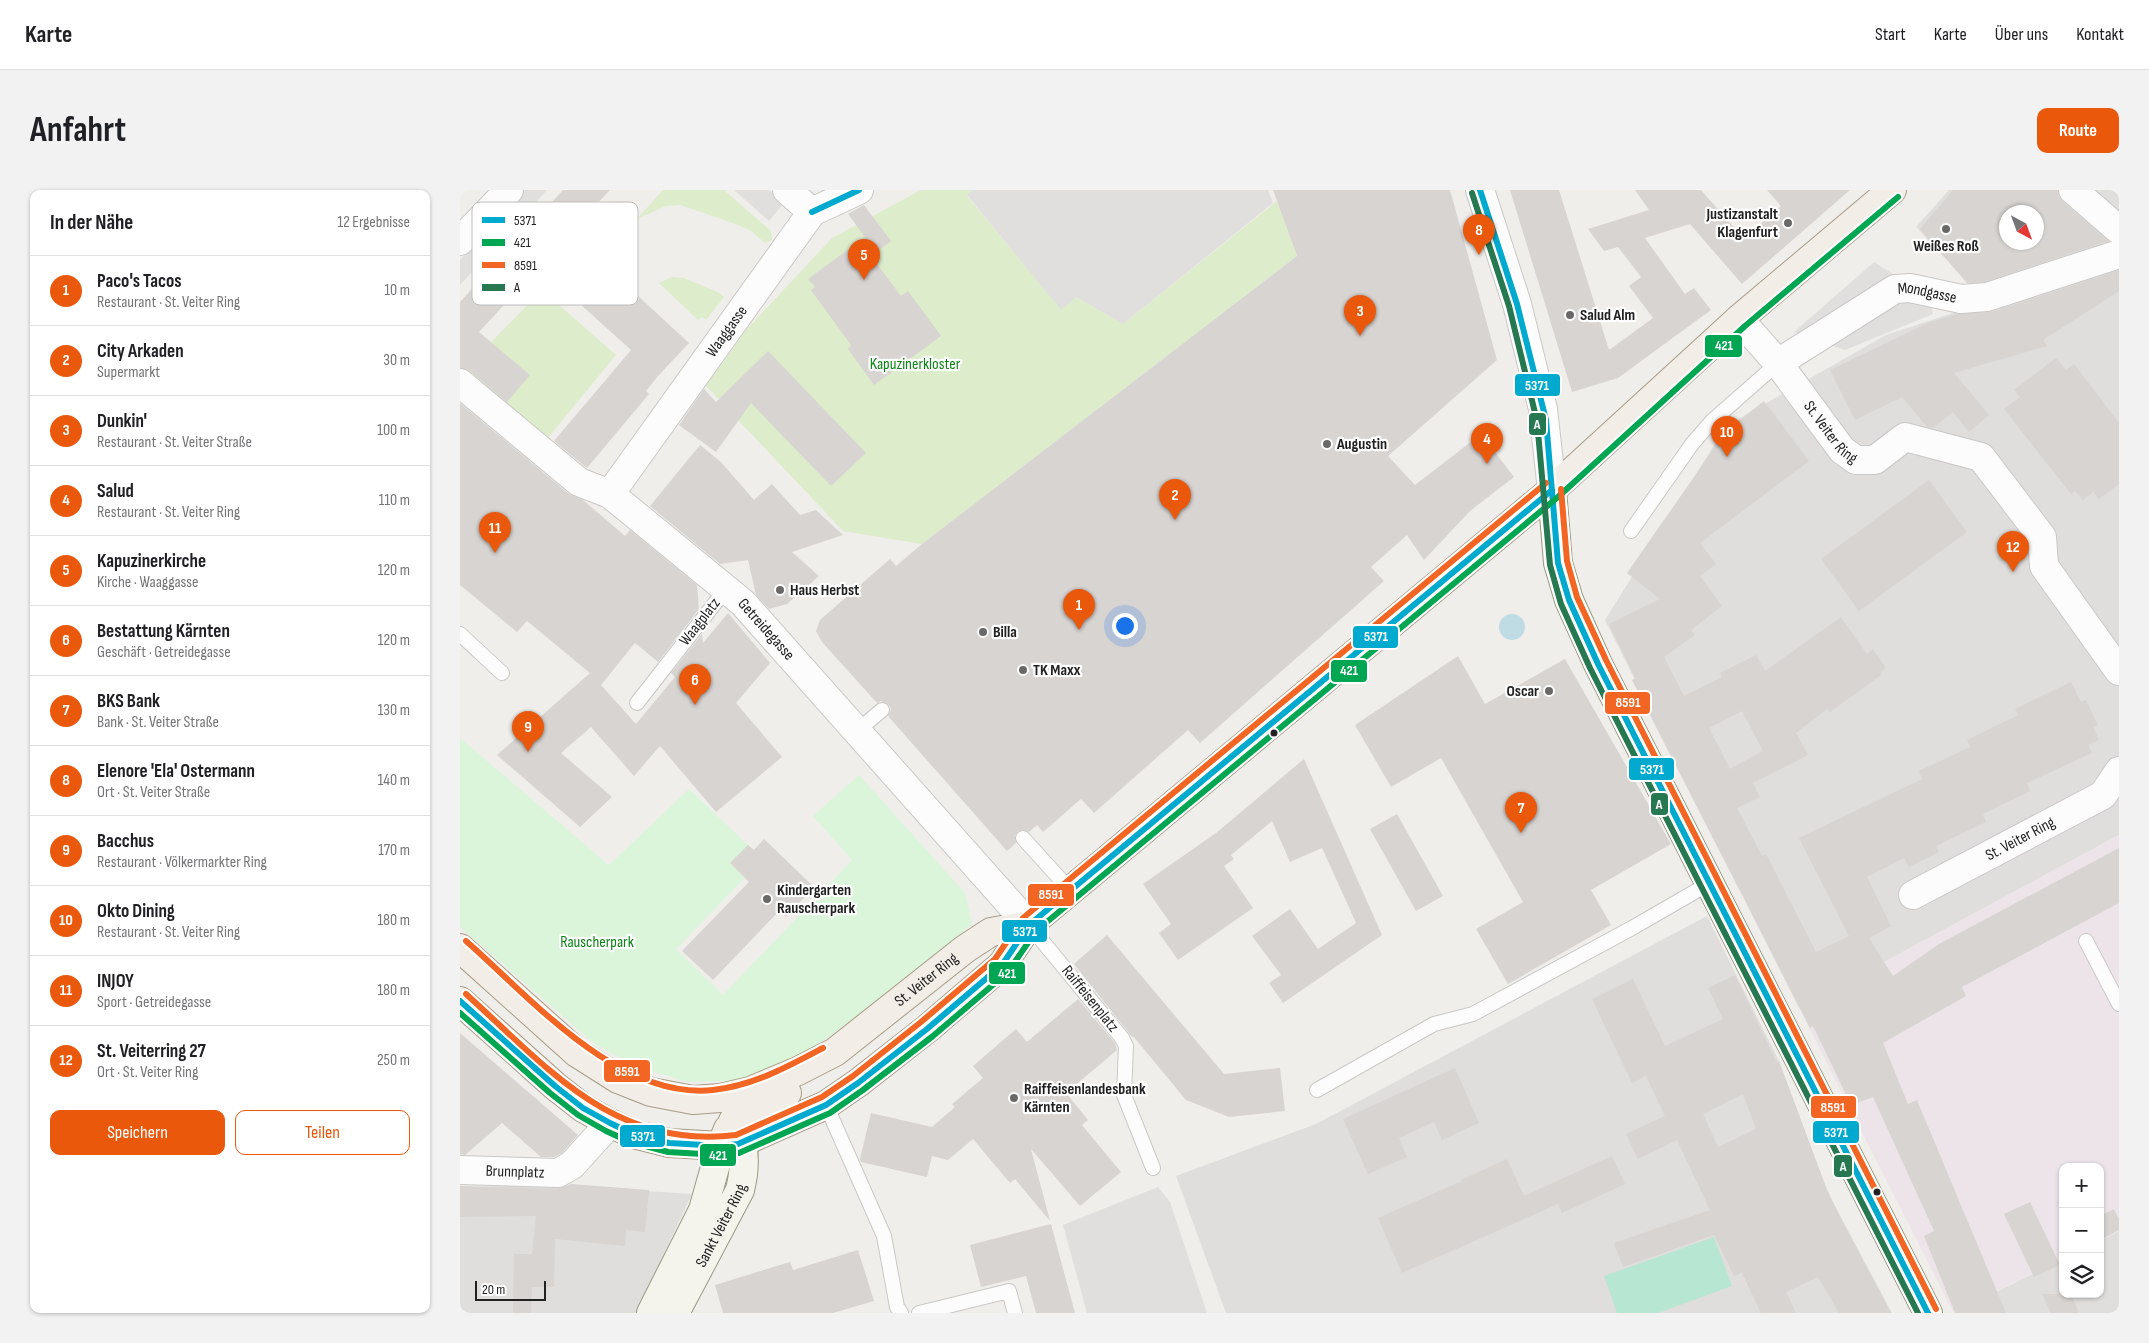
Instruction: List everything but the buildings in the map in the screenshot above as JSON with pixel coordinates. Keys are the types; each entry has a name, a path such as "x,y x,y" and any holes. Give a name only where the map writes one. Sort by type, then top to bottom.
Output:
{"main road":[{"path":"460,1001 555,1086 583,1108 633,1134 669,1143 739,1137 826,1105 858,1083 927,1029 1002,965 1029,925 1552,490 1739,320 1892,190"},
{"path":"1552,490 1558,564 1569,600 1598,664 1928,1313"},
{"name":"St. Veiter Ring","path":"460,948 577,1053 618,1079 652,1092 693,1100 720,1098 750,1092 835,1052 965,949 991,932 1029,925"},
{"name":"St. Veiter Ring","path":"739,1137 821,1071 835,1052"},
{"path":"693,1100 716,1105 728,1114 739,1137"},
{"name":"Sankt Veiter Ring","path":"651,1313 739,1137"},
{"name":"Sankt Veiter Ring","path":"675,1313 740,1190 745,1170 739,1137"}],"street":[{"path":"497,202 509,190"},
{"path":"787,190 812,212"},
{"name":"Waaggasse","path":"610,494 812,212 859,190"},
{"path":"1480,190 1516,304 1546,420 1552,490"},
{"path":"2073,190 2119,230"},
{"path":"460,241 472,229"},
{"name":"Mondgasse","path":"1778,362 1895,289 1910,288 1962,299 1987,297 2119,254"},
{"path":"1739,320 1778,362"},
{"name":"St. Veiter Ring","path":"1778,362 1842,450 1856,460 1875,460 1905,437 1981,457 2042,537 2044,566 2119,671"},
{"name":"Getreidegasse","path":"460,383 579,482 610,494 743,603 1029,925"},
{"name":"St. Veiter Ring","path":"1913,895 2103,794 2119,771"},
{"name":"Brunnplatz","path":"460,1170 558,1173 572,1165 610,1123"}],"lane":[{"path":"1631,531 1692,444 1712,421 1778,362"},
{"name":"Waagplatz","path":"637,703 726,589"},
{"path":"460,634 502,673"},
{"path":"857,731 882,710"},
{"path":"1023,838 1070,890"},
{"path":"1317,1090 1434,1024 1473,1014 1632,928 1710,883"},
{"name":"Raiffeisenplatz","path":"1029,925 1122,1038 1126,1046 1124,1095 1153,1168"},
{"path":"2086,941 2119,1004"},
{"path":"826,1105 884,1236 897,1308 901,1313"},
{"path":"919,1313 1009,1291 1015,1313"}],"shaded area":[{"path":"524,190 547,190 536,202 513,202"},
{"path":"734,190 769,190 784,203 769,221"},
{"path":"973,190 1268,190 1273,203 1123,324 1076,297 1061,310 967,195"},
{"path":"1949,190 2119,190 2119,835 1799,1008 1605,620 1726,426 1886,335 1986,302 1916,227"},
{"path":"472,247 472,272 460,285 460,260"},
{"path":"1874,262 1930,297 1933,314 1845,350 1794,332"},
{"path":"2119,835 2119,1231 2104,1239 2104,1163 2059,1163 2059,1261 1953,1312 1799,1008"},
{"path":"1707,916 1779,1061 1825,1187 1892,1313 1226,1313 1176,1176 1316,1124"},
{"path":"554,1185 692,1194 636,1313 460,1313 460,1187"},
{"path":"1158,1187 1170,1202 1207,1313 1087,1313 1063,1225"},
{"path":"2119,1231 2119,1313 1954,1313 2059,1261 2059,1298 2104,1298 2104,1239"}],"green space":[{"path":"663,190 724,190 771,231 772,240 765,243 751,231 680,205 666,206 638,218"},
{"name":"Kapuzinerkloster","path":"921,190 973,190 967,196 1061,309 1076,297 1123,324 1277,201 1297,256 922,544 843,531 706,386 747,329 832,238"},
{"path":"672,277 684,278 720,293 724,297 706,320 702,317 698,320 659,283"},
{"path":"527,305 559,305 616,355 546,440 465,369"},
{"name":"Rauscherpark","path":"460,738 609,865 689,789 763,859 676,949 723,995 852,860 813,816 859,775 965,893 972,924 901,984 812,1049 785,1064 745,1081 688,1082 634,1066 595,1044 460,927"},
{"path":"1714,1237 1732,1286 1658,1313 1617,1313 1604,1276"}],"water":[{"path":"1512,614 1521,618 1525,627 1521,636 1512,640 1503,636 1499,627 1503,618"}],"transit line":[{"name":"5371","path":"812,212 859,190"},
{"name":"5371","path":"1480,190 1517,304 1546,420 1558,563 1569,600 1598,664 1928,1313"},
{"name":"A","path":"1472,193 1509,306 1537,421 1550,565 1561,604 1590,668 1918,1313"},
{"name":"421","path":"460,1013 550,1093 578,1115 630,1142 668,1152 720,1155 739,1153 830,1113 933,1036 1008,972 1036,931 1558,497 1745,326 1898,197"},
{"name":"8591","path":"466,994 555,1075 586,1098 619,1116 654,1130 693,1136 736,1135 822,1097 853,1076 921,1022 995,959 1023,918 1546,483"},
{"name":"8591","path":"1561,489 1567,561 1577,597 1606,660 1936,1309"},
{"name":"5371","path":"460,1001 555,1086 583,1108 633,1134 669,1143 721,1146 738,1144 826,1105 858,1083 927,1029 1002,965 1029,925 1552,490"},
{"name":"8591","path":"466,941 578,1041 610,1062 643,1079 678,1089 713,1090 728,1088 756,1080 823,1048"}],"place":[{"name":"Justizanstalt Klagenfurt","path":"1788,223"},
{"name":"Weißes Roß","path":"1946,229"},
{"name":"Elenore 'Ela' Ostermann","path":"1479,255"},
{"name":"Kapuzinerkirche","path":"864,280"},
{"name":"Salud Alm","path":"1570,315"},
{"name":"Dunkin'","path":"1360,336"},
{"name":"Augustin","path":"1327,444"},
{"name":"Okto Dining","path":"1727,457"},
{"name":"Salud","path":"1487,464"},
{"name":"City Arkaden","path":"1175,520"},
{"name":"INJOY","path":"495,553"},
{"name":"St. Veiterring 27","path":"2013,572"},
{"name":"Haus Herbst","path":"780,590"},
{"name":"Paco's Tacos","path":"1079,630"},
{"name":"Billa","path":"983,632"},
{"name":"TK Maxx","path":"1023,670"},
{"name":"Oscar","path":"1549,691"},
{"name":"Bestattung Kärnten","path":"695,705"},
{"name":"Bacchus","path":"528,752"},
{"name":"BKS Bank","path":"1521,833"},
{"name":"Kindergarten Rauscherpark","path":"767,899"},
{"name":"Raiffeisenlandesbank Kärnten","path":"1014,1098"}]}
